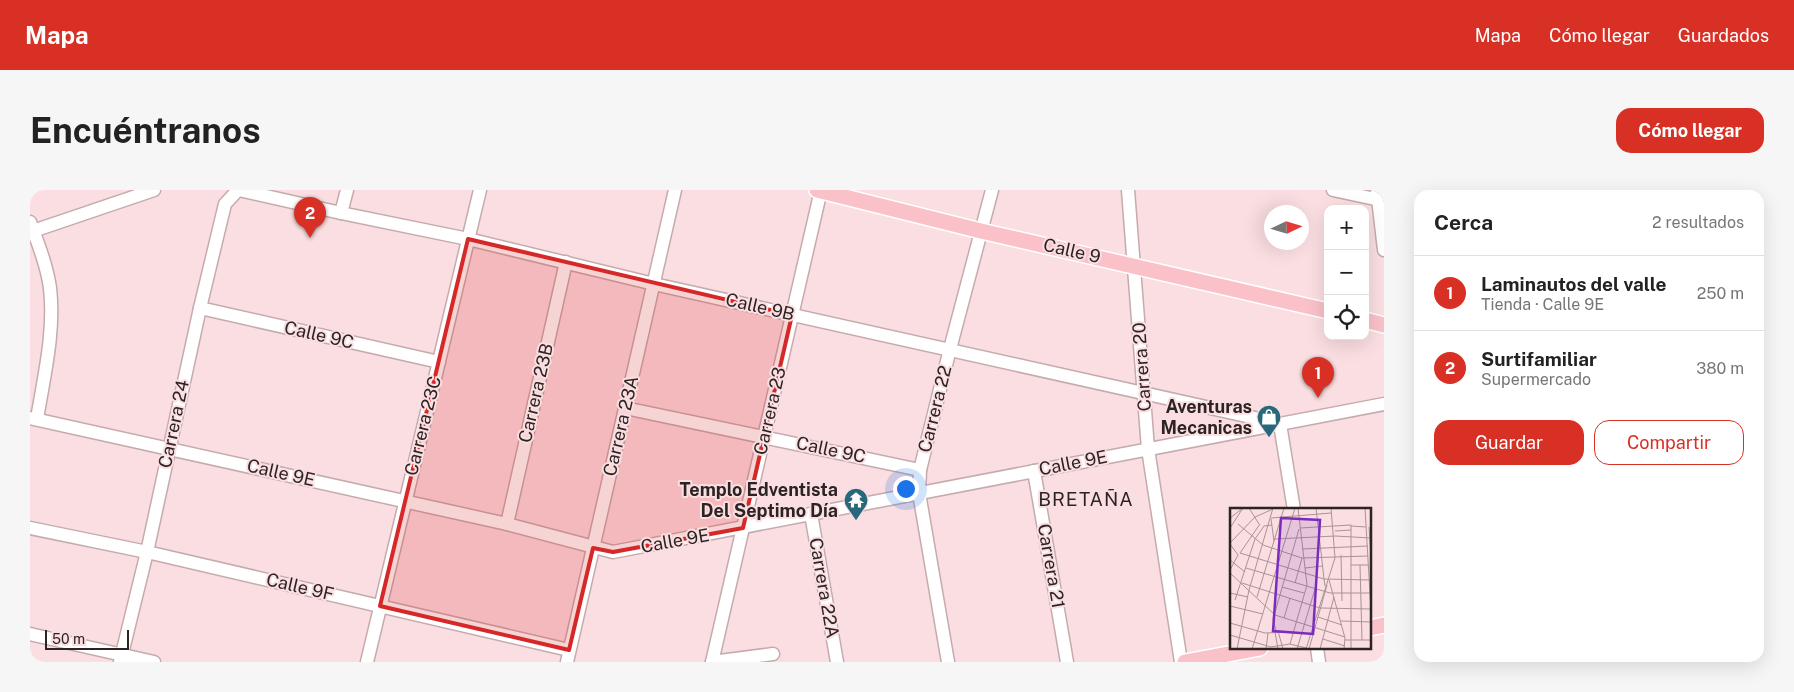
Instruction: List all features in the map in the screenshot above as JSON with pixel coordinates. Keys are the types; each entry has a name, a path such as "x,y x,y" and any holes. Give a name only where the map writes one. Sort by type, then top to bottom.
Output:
{"main road":[{"name":"Calle 9","path":"819,190 982,231 1324,310"},
{"path":"1369,321 1384,324"},
{"path":"1183,662 1249,650"}],"street":[{"path":"33,418 51,338 50,288 34,247 32,226 154,190"},
{"name":"Calle 9B","path":"239,190 468,239 654,284 1280,424"},
{"name":"Carrera 24","path":"121,658 147,552 200,308 226,204 239,190"},
{"path":"341,213 346,190"},
{"name":"Carrera 23C","path":"366,662 480,190"},
{"name":"Carrera 23A","path":"568,656 675,190"},
{"name":"Carrera 23","path":"712,662 819,190"},
{"name":"Carrera 22","path":"948,662 919,492 920,470 992,190"},
{"name":"Carrera 20","path":"1128,190 1148,449 1183,662"},
{"path":"1333,190 1380,197 1384,250"},
{"name":"Carrera 23B","path":"507,524 566,262"},
{"name":"Calle 9C","path":"200,308 439,362"},
{"name":"Calle 9E","path":"33,418 507,524 613,552 1384,404"},
{"name":"Calle 9C","path":"625,408 920,470"},
{"path":"1280,424 1294,508"},
{"name":"Carrera 21","path":"1034,471 1067,662"},
{"name":"Carrera 22A","path":"811,514 837,662"},
{"name":"Calle 9F","path":"30,528 147,552 380,606 568,656"},
{"path":"30,634 121,658 154,662"},
{"path":"712,662 773,654"}],"highlighted area":[{"path":"468,239 792,315 743,528 613,552 593,548 569,650 380,606"}],"place":[{"name":"Surtifamiliar","path":"310,238"},
{"name":"Laminautos del valle","path":"1318,398"},
{"name":"Aventuras Mecanicas","path":"1269,438"},
{"name":"Templo Edventista Del Septimo Día","path":"856,521"}],"district":[{"name":"BRETAÑA","path":"1086,499"}]}
